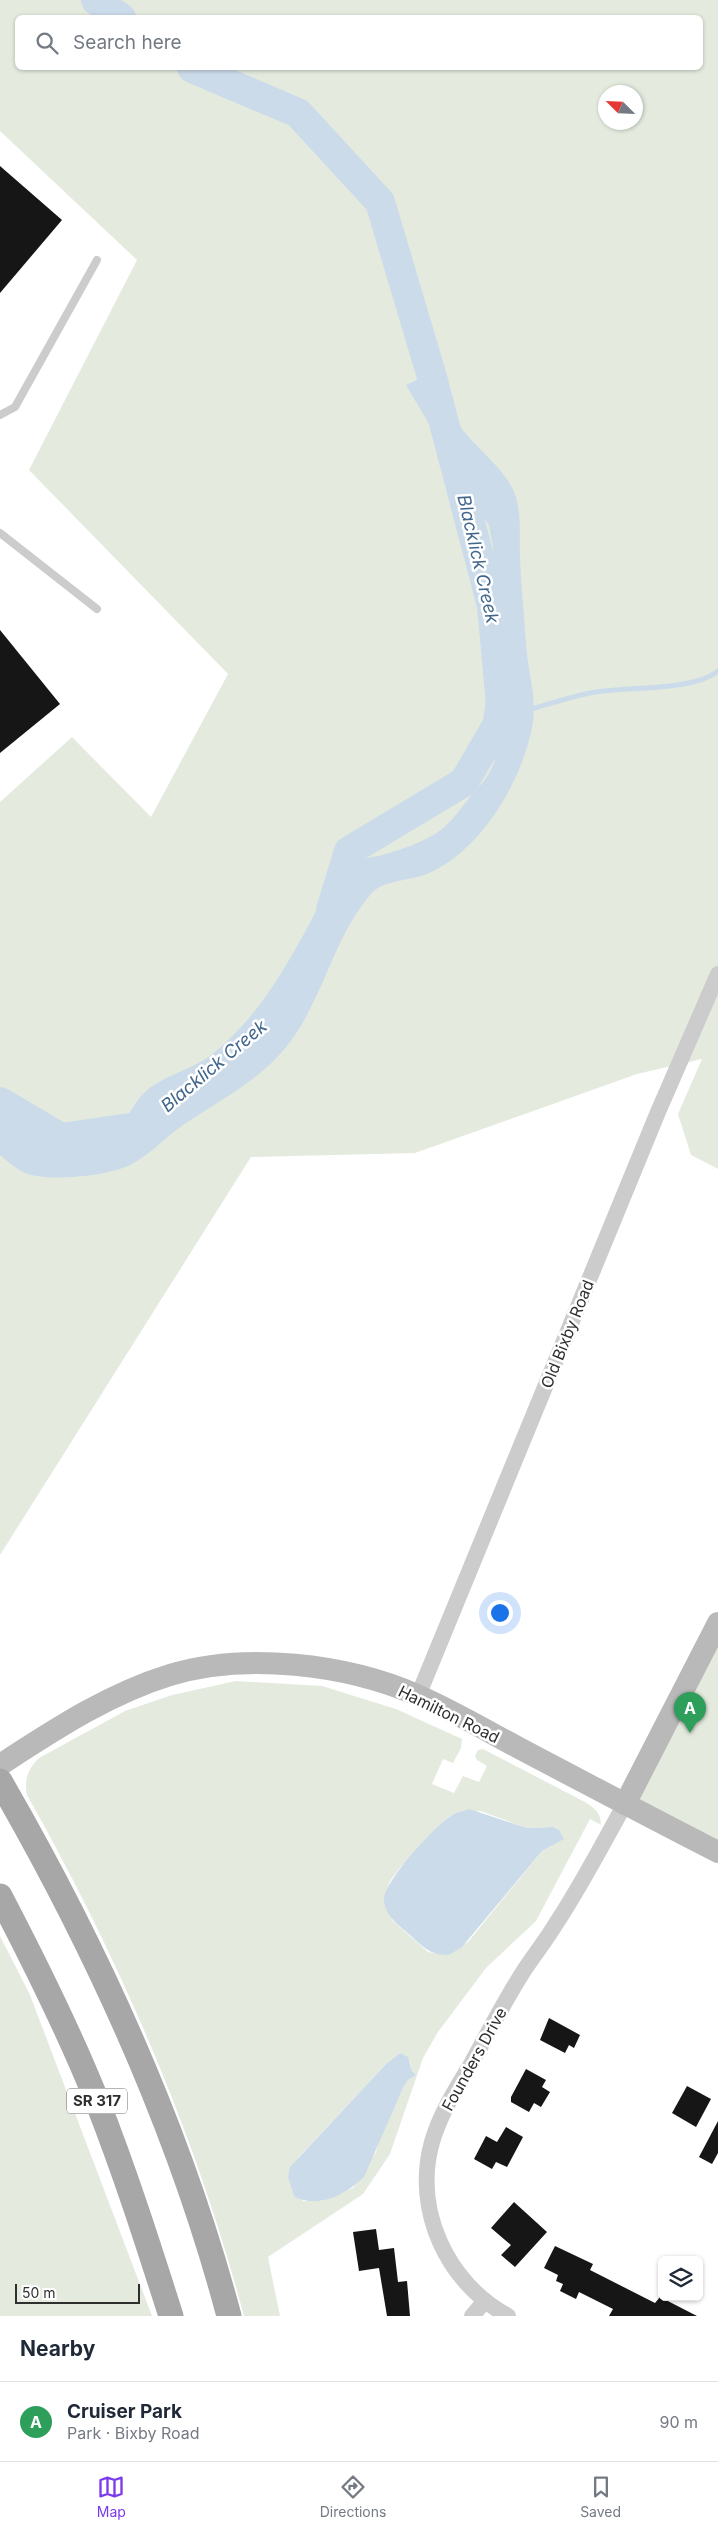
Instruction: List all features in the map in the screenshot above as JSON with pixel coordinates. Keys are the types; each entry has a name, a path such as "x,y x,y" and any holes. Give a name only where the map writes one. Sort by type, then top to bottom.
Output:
{"main road":[{"path":"625,1804 718,1623"},
{"name":"Hamilton Road","path":"0,1765 88,1710 120,1694 172,1674 202,1668 249,1664 294,1664 360,1676 418,1696 718,1852"},
{"name":"SR 317","path":"0,1781 81,1931 144,2069 181,2163 228,2316"},
{"name":"SR 317","path":"0,1896 56,2006 97,2101 144,2228 171,2316"}],"street":[{"name":"Old Bixby Road","path":"418,1696 658,1112 718,974"},
{"name":"Founders Drive","path":"508,2316 485,2301 459,2275 446,2257 432,2220 427,2176 432,2142 448,2104 506,2001 557,1922 625,1804"},
{"path":"472,2316 485,2301"}],"lane":[{"path":"0,416 15,406 96,260"},
{"path":"0,533 97,609"}],"shaded area":[{"path":"0,0 718,0 718,1169 691,1155 678,1114 702,1059 637,1074 415,1153 251,1157 0,1555 0,802 72,737 151,817 228,674 29,470 137,260 0,131"},
{"path":"718,1623 718,1852 625,1804"},
{"path":"236,1681 322,1686 396,1709 462,1739 461,1748 453,1763 443,1759 432,1784 454,1793 463,1776 479,1782 487,1766 477,1760 475,1756 478,1750 483,1749 585,1802 596,1811 601,1821 601,1825 590,1819 536,1921 486,1968 438,2032 423,2058 390,2154 363,2194 268,2257 280,2316 244,2316 202,2181 152,2049 124,1984 93,1920 27,1795 26,1784 28,1775 32,1766 39,1758 125,1711 172,1695","holes":["480,1811 527,1828 552,1827 559,1830 560,1841 542,1851 468,1942 444,1955 428,1952 392,1920 384,1899 390,1881 399,1869 449,1817","400,2053 410,2062 415,2075 408,2080 403,2088 381,2134 376,2152 353,2188 321,2201 303,2201 297,2159 386,2064"]},
{"path":"0,1936 30,1995 152,2316 0,2316"}],"water":[{"path":"442,368 448,400 455,418 466,434 504,475 514,492 519,510 522,589 534,712 528,744 509,790 481,832 444,865 424,875 382,886 371,894 359,910 339,945 315,1000 295,1035 285,1049 260,1073 233,1093 181,1126 146,1155 130,1165 92,1175 61,1178 23,1172 0,1155 0,1092 12,1111 27,1128 47,1139 71,1145 83,1145 106,1139 120,1127 147,1090 164,1079 208,1057 243,1025 267,995 297,947 326,893 350,864 358,860 402,849 422,841 441,830 481,785 493,766 496,752 493,737 481,735 496,627 493,547 489,526 406,385"},
{"path":"469,1809 527,1828 553,1827 559,1830 564,1839 542,1851 462,1947 449,1955 437,1954 423,1947 393,1920 389,1915 384,1899 387,1890 401,1867 423,1842 451,1816"},
{"path":"400,2053 408,2057 412,2071 416,2075 408,2080 403,2088 364,2177 349,2189 322,2201 303,2200 294,2196 288,2177 290,2167 386,2064"}],"building":[{"path":"0,166 62,220 0,293"},
{"path":"0,630 60,704 0,753"},
{"path":"549,2018 580,2035 574,2048 569,2045 565,2053 540,2040"},
{"path":"526,2069 546,2080 542,2087 550,2092 541,2107 534,2103 529,2112 511,2102 511,2097"},
{"path":"687,2086 711,2099 696,2127 672,2113"},
{"path":"718,2121 718,2153 712,2164 699,2157"},
{"path":"506,2127 523,2137 507,2167 496,2162 492,2169 474,2159 486,2136 497,2142"},
{"path":"514,2202 547,2232 515,2267 501,2255 511,2245 491,2228"},
{"path":"376,2229 379,2250 394,2248 398,2282 407,2281 410,2316 387,2316 379,2268 359,2271 353,2232"},
{"path":"555,2246 593,2264 590,2270 655,2303 658,2299 658,2301 668,2301 697,2316 609,2316 613,2309 579,2292 576,2299 560,2291 563,2284 556,2281 558,2275 544,2268"}],"waterway":[{"name":"Blacklick Creek","path":"96,0 117,15"},
{"name":"Blacklick Creek","path":"197,70 298,113 380,202 432,377 492,606 502,717 464,782 349,851 331,910"},
{"path":"527,710 590,693 692,682 706,678 718,671"},
{"name":"Blacklick Creek","path":"0,1102 61,1138 143,1126 155,1116"}],"place":[{"name":"Cruiser Park","path":"690,1733"}]}
